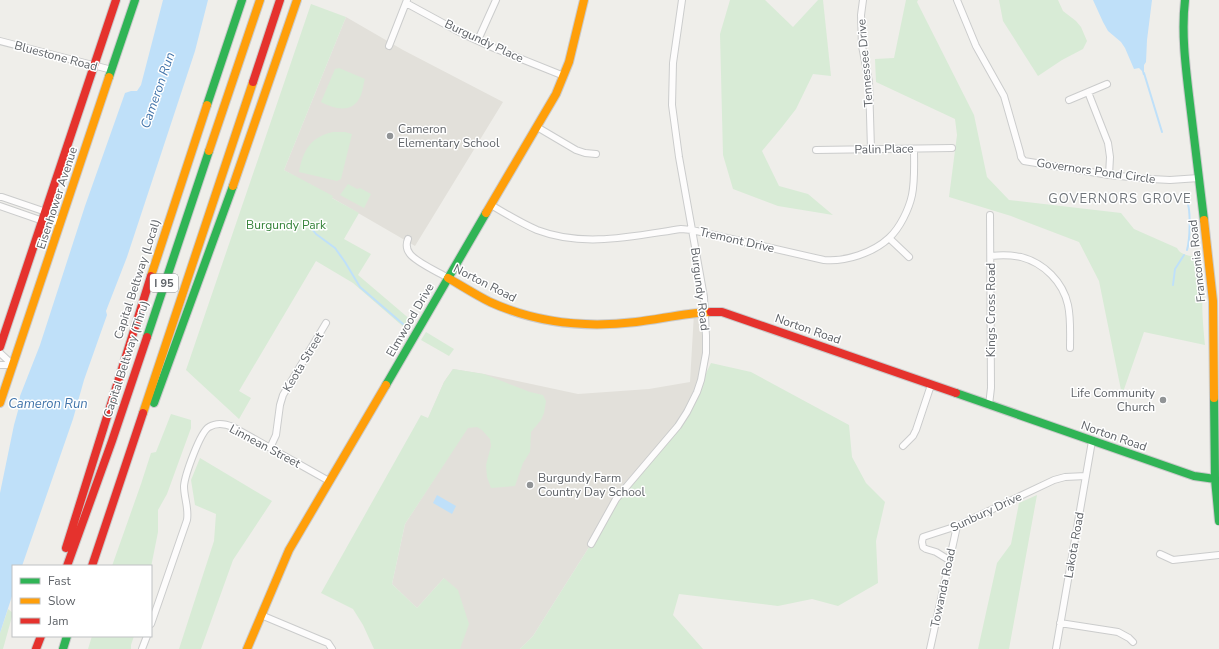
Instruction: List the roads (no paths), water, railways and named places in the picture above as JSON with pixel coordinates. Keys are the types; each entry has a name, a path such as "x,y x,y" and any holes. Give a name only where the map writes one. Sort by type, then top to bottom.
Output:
{"main road":[{"name":"Eisenhower Avenue","path":"0,347 116,0"},
{"name":"Eisenhower Avenue","path":"0,403 135,0"},
{"name":"Capital Beltway (Local)","path":"60,565 163,236 242,0"},
{"name":"Capital Beltway (Thru)","path":"67,565 112,441 260,0"},
{"name":"I 95","path":"92,565 280,0"},
{"name":"I 95","path":"115,498 147,422 187,315 297,0"},
{"name":"Elmwood Drive","path":"247,649 289,550 556,94 573,50 584,0"},
{"name":"Franconia Road","path":"1185,0 1183,16 1184,43 1214,308 1214,480 1219,521"},
{"name":"Norton Road","path":"448,278 479,296 505,308 532,318 560,323 586,325 615,324 705,312 728,314 1194,476 1214,480"},
{"path":"35,649 40,637"},
{"path":"63,649 68,637"}],"street":[{"path":"478,40 496,0"},
{"name":"Burgundy Road","path":"591,544 616,498 678,426 688,412 701,380 706,353 705,312 702,284 679,157 672,105 673,63 682,0"},
{"name":"Tennessee Drive","path":"862,0 862,46 869,82 871,149"},
{"name":"Governors Pond Circle","path":"957,0 976,46 1004,96 1021,157 1024,161 1109,175 1162,180 1199,178"},
{"path":"389,46 407,2"},
{"name":"Burgundy Place","path":"407,2 478,40 564,76"},
{"name":"Bluestone Road","path":"0,41 112,70"},
{"path":"1069,100 1108,84"},
{"path":"1088,92 1108,143 1110,157 1109,175"},
{"path":"537,127 576,150 596,154"},
{"name":"Palin Place","path":"816,150 952,148"},
{"name":"Tremont Drive","path":"491,205 538,230 556,236 574,239 607,239 680,229 692,230 824,260 830,261 846,259 862,254 889,238 900,222 910,204 914,185 914,149"},
{"path":"0,197 46,212 61,222"},
{"path":"0,206 43,221 61,222"},
{"name":"Kings Cross Road","path":"989,405 991,388 990,215"},
{"path":"889,238 908,257"},
{"name":"Norton Road","path":"408,239 406,243 411,255 448,278"},
{"path":"991,256 1015,256 1028,259 1044,267 1055,279 1063,291 1068,305 1070,348"},
{"name":"Keota Street","path":"270,448 276,435 280,405 283,395 326,324"},
{"path":"0,353 13,365"},
{"path":"0,365 13,365"},
{"path":"903,446 913,436 916,430 931,385"},
{"name":"Linnean Street","path":"152,621 187,520 188,514 184,494 185,480 202,435 208,427 223,424 239,429 329,481"},
{"name":"Lakota Road","path":"1056,649 1092,441"},
{"name":"Sunbury Drive","path":"949,560 936,552 923,547 923,537 957,526 1054,480 1071,476 1086,476"},
{"name":"Towanda Road","path":"930,649 957,526"},
{"path":"1160,554 1173,560 1219,555"},
{"path":"261,615 324,641 328,643 332,649"},
{"path":"1060,623 1118,632 1133,642"},
{"path":"142,649 147,637"}],"water":[{"name":"Cameron Run","path":"163,0 208,0 195,51 127,257 106,311 107,315 84,380 73,419 22,565 12,565 12,596 0,633 0,493 19,407 20,396 40,345 85,206 125,93 137,91 141,85"},
{"path":"1093,0 1152,0 1144,75 1139,68 1134,69 1121,42 1108,31"},
{"path":"437,495 456,506 452,514 433,503"}],"waterway":[{"path":"1144,73 1162,132"},
{"path":"1187,201 1190,225 1187,250"},
{"path":"308,224 316,234 335,248 360,287 403,324"},
{"path":"1173,285 1175,269 1184,255"}],"place":[{"name":"Cameron Elementary School","path":"390,136"},
{"name":"Life Community Church","path":"1163,400"},
{"name":"Burgundy Farm Country Day School","path":"530,485"}],"district":[{"name":"GOVERNORS GROVE","path":"1120,198"}],"park label":[{"name":"Burgundy Park","path":"286,225"}]}
